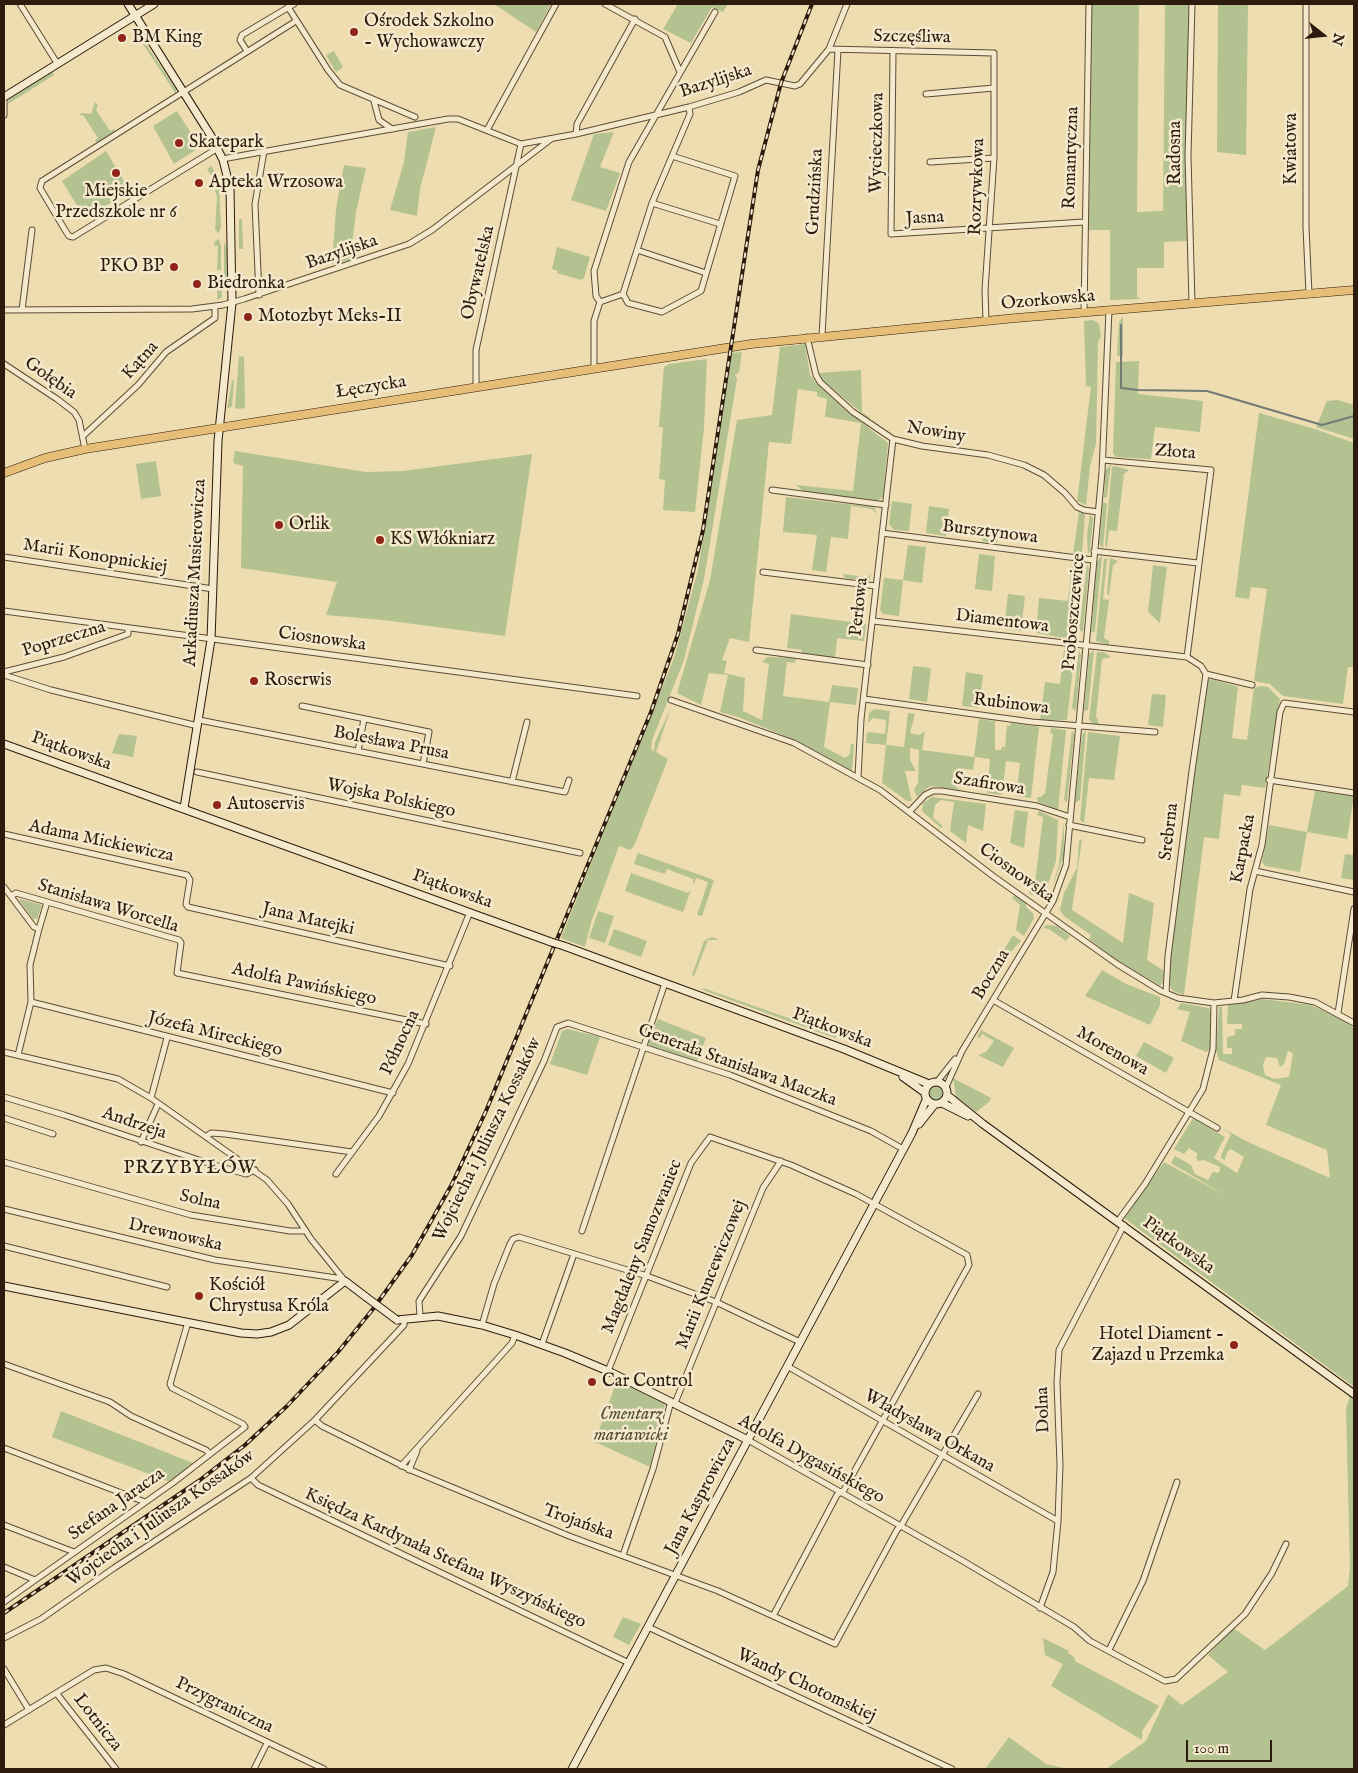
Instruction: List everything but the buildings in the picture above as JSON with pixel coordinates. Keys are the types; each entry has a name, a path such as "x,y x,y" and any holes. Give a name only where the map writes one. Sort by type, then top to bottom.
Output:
{"main road":[{"name":"Ozorkowska","path":"745,345 807,337 1354,290"},
{"name":"Łęczycka","path":"4,473 45,458 86,449 745,345"}],"street":[{"path":"20,4 57,63"},
{"name":"Arkadiusza Musierowicza","path":"128,4 218,148 230,188 232,303 219,428 211,640 184,808"},
{"path":"4,97 154,4"},
{"path":"247,51 240,40 242,35 294,4"},
{"path":"487,130 556,4"},
{"path":"604,4 635,19 665,38 680,72"},
{"path":"829,49 847,4"},
{"name":"Romantyczna","path":"1084,313 1089,4"},
{"name":"Radosna","path":"1192,4 1188,139 1192,303"},
{"name":"Kwiatowa","path":"1306,4 1306,227 1309,294"},
{"path":"288,8 328,70 340,85 415,117"},
{"name":"Bazylijska","path":"655,115 715,12"},
{"path":"576,134 577,124 635,19"},
{"path":"218,148 73,236 69,236 40,188 42,181 296,21"},
{"name":"Szczęśliwa","path":"829,49 994,53"},
{"name":"Bazylijska","path":"4,310 184,310 215,307 259,295 409,244 440,225 552,139 689,107 739,92 766,80 795,86 800,84 829,49"},
{"name":"Grudzińska","path":"822,336 838,50"},
{"name":"Wycieczkowa","path":"891,234 893,52"},
{"name":"Rozrywkowa","path":"986,321 985,290 991,228 994,158 994,53"},
{"path":"926,94 994,88"},
{"path":"374,100 379,120 392,129"},
{"path":"4,104 4,115"},
{"path":"672,156 734,176 701,290 662,312 628,303 623,294 652,203 672,156 690,114 689,107"},
{"path":"600,302 596,296 594,271 598,255 629,162 655,115"},
{"path":"222,159 448,119 458,120 521,144 552,139"},
{"name":"Obywatelska","path":"476,387 476,350 521,144"},
{"path":"259,295 255,204 264,151"},
{"path":"930,162 994,158"},
{"path":"652,203 720,224"},
{"name":"Jasna","path":"891,234 1084,222"},
{"path":"22,310 32,230"},
{"path":"637,250 706,272"},
{"path":"600,302 623,294"},
{"path":"594,368 594,321 600,302"},
{"name":"Kątna","path":"83,436 138,386 166,352 214,318 215,307"},
{"name":"Proboszczewice","path":"1046,912 1056,894 1064,871 1070,825 1103,460 1109,310"},
{"name":"Nowiny","path":"807,337 816,375 823,385 853,412 893,439 922,446 988,455 1024,465 1044,475 1065,492 1078,507 1098,512"},
{"name":"Gołębia","path":"4,364 71,409 78,420 86,449"},
{"name":"Perłowa","path":"858,777 857,761 893,439"},
{"name":"Złota","path":"1103,460 1211,470 1187,657"},
{"path":"772,490 886,505"},
{"name":"Bursztynowa","path":"882,533 1093,560"},
{"path":"1094,551 1198,563"},
{"name":"Marii Konopnickiej","path":"4,557 213,589"},
{"path":"763,572 876,586"},
{"name":"Ciosnowska","path":"4,611 637,696"},
{"name":"Diamentowa","path":"873,621 1187,657"},
{"name":"Poprzeczna","path":"4,673 64,657 128,634 128,628"},
{"path":"756,650 868,665"},
{"path":"1187,657 1201,666 1206,674 1252,685"},
{"name":"Bolesława Prusa","path":"4,673 51,690 198,723 358,751 565,792 570,780"},
{"name":"Srebrna","path":"1166,993 1184,830 1206,674"},
{"name":"Rubinowa","path":"864,699 1078,726 1155,732"},
{"name":"Ciosnowska","path":"671,700 794,743 858,777 910,811 993,876 1117,964 1166,993 1194,1001 1214,1003 1262,995 1289,996 1315,1002 1354,1023"},
{"name":"Karpacka","path":"1234,1001 1250,889 1262,845 1269,780 1280,712 1284,703 1354,712"},
{"path":"302,706 429,732 423,764"},
{"path":"358,751 364,719"},
{"path":"512,782 527,722"},
{"name":"Piątkowska","path":"4,744 564,946 844,1049 929,1084"},
{"name":"Wojska Polskiego","path":"197,772 580,854"},
{"path":"1269,780 1354,793"},
{"name":"Szafirowa","path":"910,811 925,795 933,791 942,791 1037,806 1070,818"},
{"path":"1070,825 1142,840"},
{"name":"Adama Mickiewicza","path":"4,834 187,874 190,880"},
{"path":"1255,871 1354,892"},
{"name":"Jana Matejki","path":"190,880 186,904 188,907 450,966"},
{"name":"Stanisława Worcella","path":"4,887 11,896 16,894 179,940 181,943 177,973"},
{"path":"11,896 34,927 38,929"},
{"path":"18,1055 32,1002 30,965 46,902"},
{"path":"1338,1013 1354,909"},
{"name":"Północna","path":"336,1174 393,1093 426,1024 470,912"},
{"name":"Boczna","path":"938,1082 962,1051 1046,912"},
{"name":"Adolfa Pawińskiego","path":"177,973 426,1024"},
{"path":"582,1231 665,984"},
{"name":"Morenowa","path":"993,1000 1217,1128"},
{"name":"Józefa Mireckiego","path":"32,1002 167,1038 393,1093"},
{"name":"Dolna","path":"1040,1608 1053,1572 1058,1521 1060,1465 1057,1382 1059,1350 1121,1223 1203,1089 1213,1049 1214,1003"},
{"name":"Generała Stanisława Maczka","path":"557,1027 568,1023 730,1075 871,1131 903,1149"},
{"name":"Wojciecha i Juliusza Kossaków","path":"420,1316 419,1301 460,1236 544,1061 557,1027"},
{"path":"151,1098 167,1038"},
{"name":"Boczna","path":"946,1091 962,1051"},
{"path":"4,1052 121,1081 151,1098 255,1170 283,1197 306,1231 344,1280 401,1320"},
{"name":"Piątkowska","path":"888,1067 925,1096"},
{"path":"938,1082 946,1091 942,1103 934,1104 925,1096 929,1084 938,1082"},
{"name":"Piątkowska","path":"946,1091 983,1124 1354,1394"},
{"name":"Jana Kasprowicza","path":"912,1133 925,1096"},
{"name":"Andrzeja","path":"4,1097 239,1173 249,1174 255,1170"},
{"name":"Piątkowska","path":"942,1103 983,1124"},
{"path":"141,1142 158,1104"},
{"name":"Jana Kasprowicza","path":"572,1769 903,1149 912,1133 934,1104"},
{"path":"4,1118 53,1134"},
{"path":"207,1136 211,1133 225,1134 352,1152"},
{"name":"Magdaleny Samozwaniec","path":"608,1371 691,1163 710,1137 781,1162"},
{"name":"Solna","path":"4,1162 191,1215 306,1231"},
{"path":"774,1616 837,1495 842,1493 884,1421 970,1265 967,1255 856,1194 781,1162"},
{"name":"Marii Kuncewiczowej","path":"623,1555 653,1469 673,1402 763,1188 781,1162"},
{"name":"Drewnowska","path":"4,1209 215,1260 344,1280"},
{"path":"482,1325 494,1284 513,1239 523,1238 647,1276 716,1302 800,1342"},
{"path":"4,1246 167,1287"},
{"path":"542,1344 574,1254"},
{"path":"4,1286 241,1333 271,1332 294,1322 344,1280"},
{"name":"Adolfa Dygasińskiego","path":"401,1320 420,1316 438,1316 482,1325 542,1344 608,1371 748,1440 901,1526 1074,1627 1090,1641 1165,1681 1176,1679 1245,1614 1272,1573 1286,1544"},
{"name":"Wojciecha i Juliusza Kossaków","path":"4,1638 41,1619 114,1568 251,1478 315,1420 404,1325 401,1320"},
{"name":"Stefana Jaracza","path":"4,1602 145,1502 245,1427 243,1424 172,1388 170,1384 188,1322"},
{"path":"400,1466 512,1343 515,1335"},
{"path":"4,1364 110,1402 131,1416 210,1454"},
{"name":"Władysława Orkana","path":"787,1366 1058,1521"},
{"path":"901,1526 978,1394"},
{"name":"Trojańska","path":"315,1420 322,1426 409,1470 524,1518 677,1574 836,1644 897,1530 901,1526"},
{"path":"409,1470 419,1446"},
{"path":"4,1448 145,1502"},
{"name":"Księdza Kardynała Stefana Wyszyńskiego","path":"251,1478 267,1490 629,1663"},
{"path":"1109,1650 1142,1581 1177,1482"},
{"path":"5,1525 74,1552"},
{"path":"4,1567 35,1580"},
{"name":"Wandy Chotomskiej","path":"648,1627 952,1769"},
{"name":"Przygraniczna","path":"57,1694 94,1670 100,1668 112,1669 324,1769"},
{"path":"4,1669 29,1710"},
{"path":"4,1725 57,1694"},
{"name":"Lotnicza","path":"57,1694 116,1769"},
{"path":"254,1769 267,1743"}],"green space":[{"path":"494,4 551,4 536,32"},
{"path":"678,4 728,4 723,12 712,7 691,43 663,29"},
{"path":"1092,4 1139,4 1137,212 1163,211 1165,4 1190,4 1189,92 1185,130 1187,241 1164,242 1164,268 1137,268 1137,297 1141,299 1110,300 1110,230 1086,230 1089,213"},
{"path":"1218,4 1248,4 1246,155 1217,152"},
{"path":"141,37 176,89 176,94 139,38"},
{"path":"334,51 343,67 336,72 326,55"},
{"path":"52,71 54,75 8,104 9,98"},
{"path":"95,102 98,105 96,110 110,131 114,129 115,131 97,143 95,140 98,138 83,115 79,115 82,113 91,114"},
{"name":"Skatepark","path":"177,111 200,147 174,164 153,126"},
{"path":"436,127 420,189 417,216 390,210 404,162 408,132"},
{"path":"614,132 600,167 620,173 606,211 571,200 594,134"},
{"path":"106,151 130,191 86,218 62,181"},
{"path":"344,165 366,168 356,212 350,260 332,264 336,209"},
{"path":"212,166 219,184 214,187 212,184 215,181 207,169"},
{"path":"219,188 221,226 219,233 215,230 217,197 215,190"},
{"path":"239,219 242,219 243,249 239,249"},
{"path":"219,239 221,246 221,270 217,270 218,246 214,246 215,241"},
{"path":"224,242 227,248 227,287 224,285"},
{"path":"557,247 590,257 584,278 581,280 557,273 558,271 552,269"},
{"path":"218,273 221,273 222,297 217,300"},
{"path":"1123,317 1123,356 1117,356 1119,322"},
{"path":"1093,320 1099,324 1101,336 1098,342 1096,443 1090,466 1086,505 1077,501 1091,387 1086,386 1084,321"},
{"path":"805,344 810,375 816,383 852,415 888,443 883,497 877,501 813,494 802,490 796,485 853,491 861,423 825,417 827,399 817,396 817,392 798,389 791,444 769,442 749,642 730,638 722,660 727,661 724,673 745,678 743,711 762,720 769,664 762,662 767,657 796,658 795,663 787,662 783,696 829,702 832,685 858,688 856,705 830,702 824,747 845,758 850,754 851,744 854,744 852,771 795,740 738,717 720,712 728,675 709,673 701,705 677,693 710,580 737,420 772,415 780,347"},
{"path":"742,352 739,372 735,375 737,379 704,579 684,660 652,740 651,749 654,751 655,742 671,708 656,752 668,759 634,846 630,850 619,846 591,923 585,947 561,938 674,658 698,570 731,353"},
{"path":"239,356 244,357 245,408 238,409 235,407"},
{"path":"707,359 704,428 695,512 663,510 665,480 659,479 663,427 659,427 664,367 669,364"},
{"path":"1139,361 1138,394 1203,401 1200,432 1155,427 1151,459 1116,457 1113,453 1116,362"},
{"path":"861,370 862,412 869,419 822,380 819,373"},
{"path":"232,380 234,381 232,406 227,409"},
{"path":"1338,400 1354,405 1354,439 1316,427 1327,401"},
{"path":"1259,413 1315,429 1354,443 1354,667 1348,667 1343,704 1283,696 1270,684 1254,681 1267,589 1251,587 1249,599 1235,597"},
{"name":"KS Włókniarz","path":"235,451 366,472 403,471 532,454 505,636 383,620 326,615 337,582 241,568 243,466 233,463"},
{"path":"156,461 161,496 141,499 136,464"},
{"path":"1111,464 1107,497 1104,498 1105,471"},
{"path":"1115,466 1129,470 1124,474 1117,531 1109,530 1107,548 1105,545 1112,467"},
{"path":"786,497 874,507 877,514 872,509 851,506 848,539 831,537 826,572 812,570 817,535 783,532"},
{"path":"892,501 912,504 909,531 894,530 889,524"},
{"path":"1103,502 1107,504 1103,549 1099,543"},
{"path":"929,506 949,509 946,536 926,533"},
{"path":"1079,512 1085,514 1082,555 1073,554"},
{"path":"1090,514 1093,519 1088,555 1087,535"},
{"path":"984,529 999,531 997,543 982,541"},
{"path":"908,545 926,547 922,583 903,580"},
{"path":"979,554 995,556 992,591 975,589"},
{"path":"1102,555 1095,631 1091,633 1097,562"},
{"path":"1107,558 1103,599 1109,600 1104,638 1109,641 1109,645 1096,641 1104,559"},
{"path":"1110,558 1118,561 1113,565 1109,596 1107,593"},
{"path":"1072,563 1081,564 1075,640 1036,633 1039,598 1068,601"},
{"path":"1087,564 1089,569 1083,632 1079,630"},
{"path":"1153,565 1167,567 1160,623 1148,612"},
{"path":"843,574 867,577 871,574 869,581 845,578"},
{"path":"884,578 903,580 899,616 883,614 880,610"},
{"path":"1008,594 1025,596 1021,631 1004,629"},
{"path":"791,614 866,624 864,641 837,638 835,658 802,653 802,650 787,648"},
{"path":"1064,650 1075,650 1067,720 1040,720 1045,682 1060,684"},
{"path":"1079,650 1081,655 1076,711 1072,708"},
{"path":"1094,650 1088,710 1084,711 1089,654"},
{"path":"1097,652 1103,652 1111,657 1102,659 1096,716 1099,724 1095,725 1089,720"},
{"path":"913,666 931,668 927,702 909,699"},
{"path":"966,672 983,675 979,708 962,706"},
{"path":"1212,679 1238,687 1232,738 1247,740 1254,688 1268,687 1280,699 1265,788 1242,785 1240,796 1224,794 1219,839 1204,837 1184,995 1173,991 1169,985 1171,957 1205,688 1208,680"},
{"path":"1152,694 1166,695 1163,727 1148,725"},
{"path":"874,709 890,711 886,745 866,743 867,732 885,734 886,720 873,718 868,723 869,713"},
{"path":"908,713 915,714 910,733 919,735 925,731 922,750 974,757 979,719 995,721 995,750 1001,750 1002,747 1005,747 1007,725 1010,726 1011,723 1039,727 1031,798 1016,796 1020,763 1006,761 1002,795 987,793 990,759 975,757 973,770 958,768 956,787 962,790 930,786 917,797 914,790 918,783 919,750 910,748 910,760 916,771 905,771 912,801 907,801 882,783 886,745 904,747"},
{"path":"1051,728 1066,730 1058,810 1038,802 1037,797 1041,797 1045,793 1053,734 1050,733"},
{"path":"1072,730 1074,735 1067,802 1064,800"},
{"path":"1086,730 1080,800 1075,803 1082,735"},
{"path":"1088,732 1120,736 1114,780 1089,778 1084,823 1080,820"},
{"path":"119,734 137,736 133,757 112,753"},
{"path":"1315,791 1354,796 1347,839 1307,832"},
{"path":"932,797 986,804 983,831 968,825 966,843 950,831 954,802 941,800 935,805 933,818 943,826 941,828 922,811 923,803"},
{"path":"1015,810 1028,812 1024,848 1010,843"},
{"path":"1039,811 1058,820 1056,861 1046,890 1032,895 1029,893 1030,882 1035,882 1043,817 1037,815"},
{"path":"1064,822 1064,855 1052,888 1059,864"},
{"path":"1269,825 1307,832 1300,872 1265,866 1262,862"},
{"path":"1082,839 1072,910 1123,943 1129,893 1154,903 1147,960 1164,971 1163,982 1160,986 1115,959 1089,939 1091,935 1064,916 1060,910 1064,893 1077,868 1079,841"},
{"path":"638,853 714,880 702,916 697,915 708,882 696,878 693,885 693,879 667,869 665,874 634,864"},
{"path":"1345,854 1354,855 1354,880 1341,878"},
{"path":"631,873 688,893 691,890 683,912 625,891"},
{"path":"1016,894 1026,902 1026,907 1033,913 1034,918 1024,936 1016,930 1020,905 1012,898"},
{"path":"20,899 42,905 37,919 33,919"},
{"path":"598,911 614,916 605,943 589,938"},
{"path":"1046,925 1057,926 1070,936 1066,941 1049,929 1043,928"},
{"path":"614,929 647,941 641,957 608,945"},
{"path":"1013,935 1021,941 1007,956 986,991 1000,965 996,963"},
{"path":"712,937 731,945 719,940 708,940 694,976 692,975 704,941"},
{"path":"1102,970 1126,984 1160,997 1160,1005 1150,1025 1085,996"},
{"path":"703,988 837,1035 835,1038 703,990"},
{"path":"1262,999 1311,1005 1343,1020 1354,1028 1354,1769 1106,1769 1146,1741 1168,1694 1182,1705 1228,1672 1208,1655 1233,1628 1265,1650 1348,1586 1350,1568 1346,1409 1353,1386 1124,1218 1164,1162 1225,1195 1171,1163 1175,1156 1191,1165 1195,1174 1208,1180 1213,1172 1218,1173 1220,1171 1220,1167 1204,1160 1198,1161 1196,1158 1198,1154 1189,1148 1184,1154 1174,1149 1193,1118 1225,1137 1214,1158 1237,1173 1244,1157 1231,1149 1227,1152 1225,1160 1221,1158 1231,1134 1222,1128 1250,1143 1330,1178 1327,1150 1266,1125 1281,1085 1219,1060 1216,1050 1219,1007 1222,1007 1223,1054 1232,1054 1232,1048 1227,1048 1227,1037 1235,1035 1235,1029 1242,1029 1242,1024 1227,1024 1228,1005","holes":["1288,1051 1293,1053 1289,1077 1274,1079 1265,1075 1263,1065 1266,1057 1277,1058 1280,1067 1284,1064"]},
{"path":"1181,1003 1209,1008 1211,1013 1211,1049 1206,1052 1181,1041 1190,1012 1177,1009"},
{"path":"658,1019 706,1038 697,1062 650,1046 648,1043"},
{"path":"568,1029 600,1037 587,1075 550,1064 562,1031"},
{"path":"981,1030 1014,1048 1003,1067 978,1055 986,1052 994,1041 982,1034 980,1038 977,1037"},
{"path":"1144,1042 1174,1058 1166,1073 1136,1056"},
{"path":"953,1078 991,1098 989,1102 976,1112 956,1097"},
{"path":"933,1086 939,1086 943,1093 939,1100 933,1100 929,1096 929,1090"},
{"name":"Cmentarz mariawicki","path":"617,1380 665,1404 650,1467 595,1442"},
{"path":"61,1411 193,1463 170,1482 52,1437"},
{"path":"623,1617 641,1624 629,1645 613,1637"},
{"path":"1043,1638 1069,1651 1068,1653 1074,1657 1075,1661 1159,1706 1142,1731 1142,1740 1051,1686 1063,1664 1045,1655"},
{"path":"1009,1737 1046,1764 1068,1769 985,1769"}],"waterway":[{"path":"1121,325 1121,388 1207,391 1322,425 1354,416"}],"railway":[{"path":"4,1613 200,1480 245,1445 287,1406 338,1352 373,1309 412,1255 452,1184 486,1111 651,712 678,634 703,530 758,170 781,83 812,4"}],"place":[{"name":"Ośrodek Szkolno - Wychowawczy","path":"354,32"},
{"name":"BM King","path":"122,38"},
{"name":"Skatepark","path":"179,143"},
{"name":"Miejskie Przedszkole nr 6","path":"116,173"},
{"name":"Apteka Wrzosowa","path":"199,183"},
{"name":"PKO BP","path":"174,267"},
{"name":"Biedronka","path":"197,284"},
{"name":"Motozbyt Meks-II","path":"248,317"},
{"name":"Orlik","path":"279,525"},
{"name":"KS Włókniarz","path":"380,540"},
{"name":"Roserwis","path":"254,681"},
{"name":"Autoservis","path":"217,805"},
{"name":"Kościół Chrystusa Króla","path":"199,1296"},
{"name":"Hotel Diament - Zajazd u Przemka","path":"1234,1345"},
{"name":"Car Control","path":"592,1382"}],"district":[{"name":"PRZYBYŁÓW","path":"190,1169"}]}
